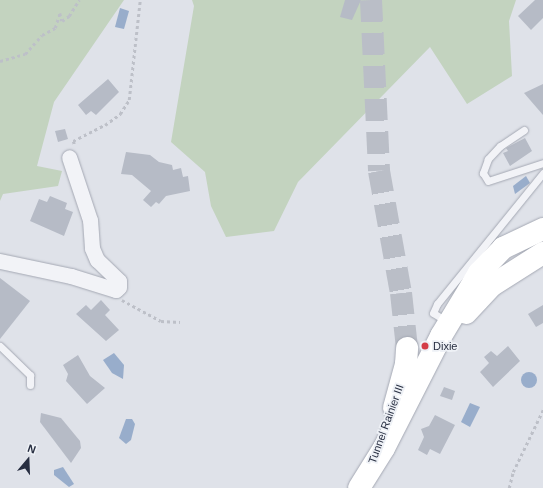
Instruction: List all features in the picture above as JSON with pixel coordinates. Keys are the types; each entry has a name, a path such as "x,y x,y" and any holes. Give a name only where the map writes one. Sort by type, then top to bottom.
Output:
{"main road":[{"path":"533,233 534,242 543,254 514,271 480,296 456,326 366,484 448,322 479,273 503,248 533,233"},
{"path":"503,248 503,264 514,271"},
{"name":"Tunnel Rainier III","path":"366,484 400,389 407,348"}],"street":[{"path":"0,261 77,277 116,290 119,287 119,281 97,260 92,248 90,220 69,157"}],"lane":[{"path":"524,130 496,151 488,159 483,173 488,181 543,163"},
{"path":"448,322 433,313 433,309 500,222 543,173"},
{"path":"0,346 30,375 30,385"}],"path":[{"path":"0,61 25,54 42,35 55,28 60,13 62,21 69,16 79,0"},
{"path":"73,141 105,125 120,114 129,100 140,0"},
{"path":"126,305 161,320 180,322"},
{"path":"509,488 513,472 543,410"}],"green space":[{"path":"0,0 124,0 54,102 37,166 62,171 58,186 3,194 0,201"},
{"path":"192,0 516,0 509,21 512,76 467,104 430,47 298,182 274,231 226,237 211,206 205,172 171,142 194,6"}],"water":[{"path":"120,8 129,11 124,29 115,27"},
{"path":"526,176 530,183 515,194 513,186"},
{"path":"114,353 124,365 123,379 112,373 103,360"},
{"path":"529,372 536,377 537,380 532,387 529,388 522,383 521,380 526,373"},
{"path":"470,403 480,407 470,427 461,422"},
{"path":"126,419 132,419 135,424 131,440 126,444 119,438"},
{"path":"63,467 74,484 69,487 54,475 54,470"}],"building":[{"path":"345,0 361,0 352,20 340,17"},
{"path":"535,0 543,0 543,18 531,30 518,16"},
{"path":"108,79 119,92 96,115 91,111 86,115 78,105"},
{"path":"543,84 543,115 524,93"},
{"path":"65,129 68,139 58,142 55,131"},
{"path":"525,138 532,151 510,166 503,153 508,151 506,148"},
{"path":"126,152 150,155 159,162 172,165 173,170 181,168 183,177 188,176 190,191 166,196 159,204 156,202 151,207 143,200 151,191 132,175 121,174"},
{"path":"50,196 67,203 65,209 73,212 64,236 30,221 39,199 47,202"},
{"path":"0,278 30,301 0,339"},
{"path":"101,300 110,310 105,315 119,330 106,341 76,314 86,305 91,310"},
{"path":"543,305 543,323 536,327 528,314"},
{"path":"508,346 520,361 493,387 480,372 489,363 484,357 491,351 497,356"},
{"path":"78,355 90,376 105,388 87,404 66,381 68,374 63,365"},
{"path":"444,387 455,391 452,400 440,396"},
{"path":"41,413 61,418 80,441 81,448 71,463 40,422"},
{"path":"435,415 455,425 440,454 430,449 427,455 418,450 424,437 421,429 429,426"}],"tunnel":[{"path":"371,0 379,171 401,293 407,348"}],"place":[{"name":"Dixie","path":"425,346"}]}
